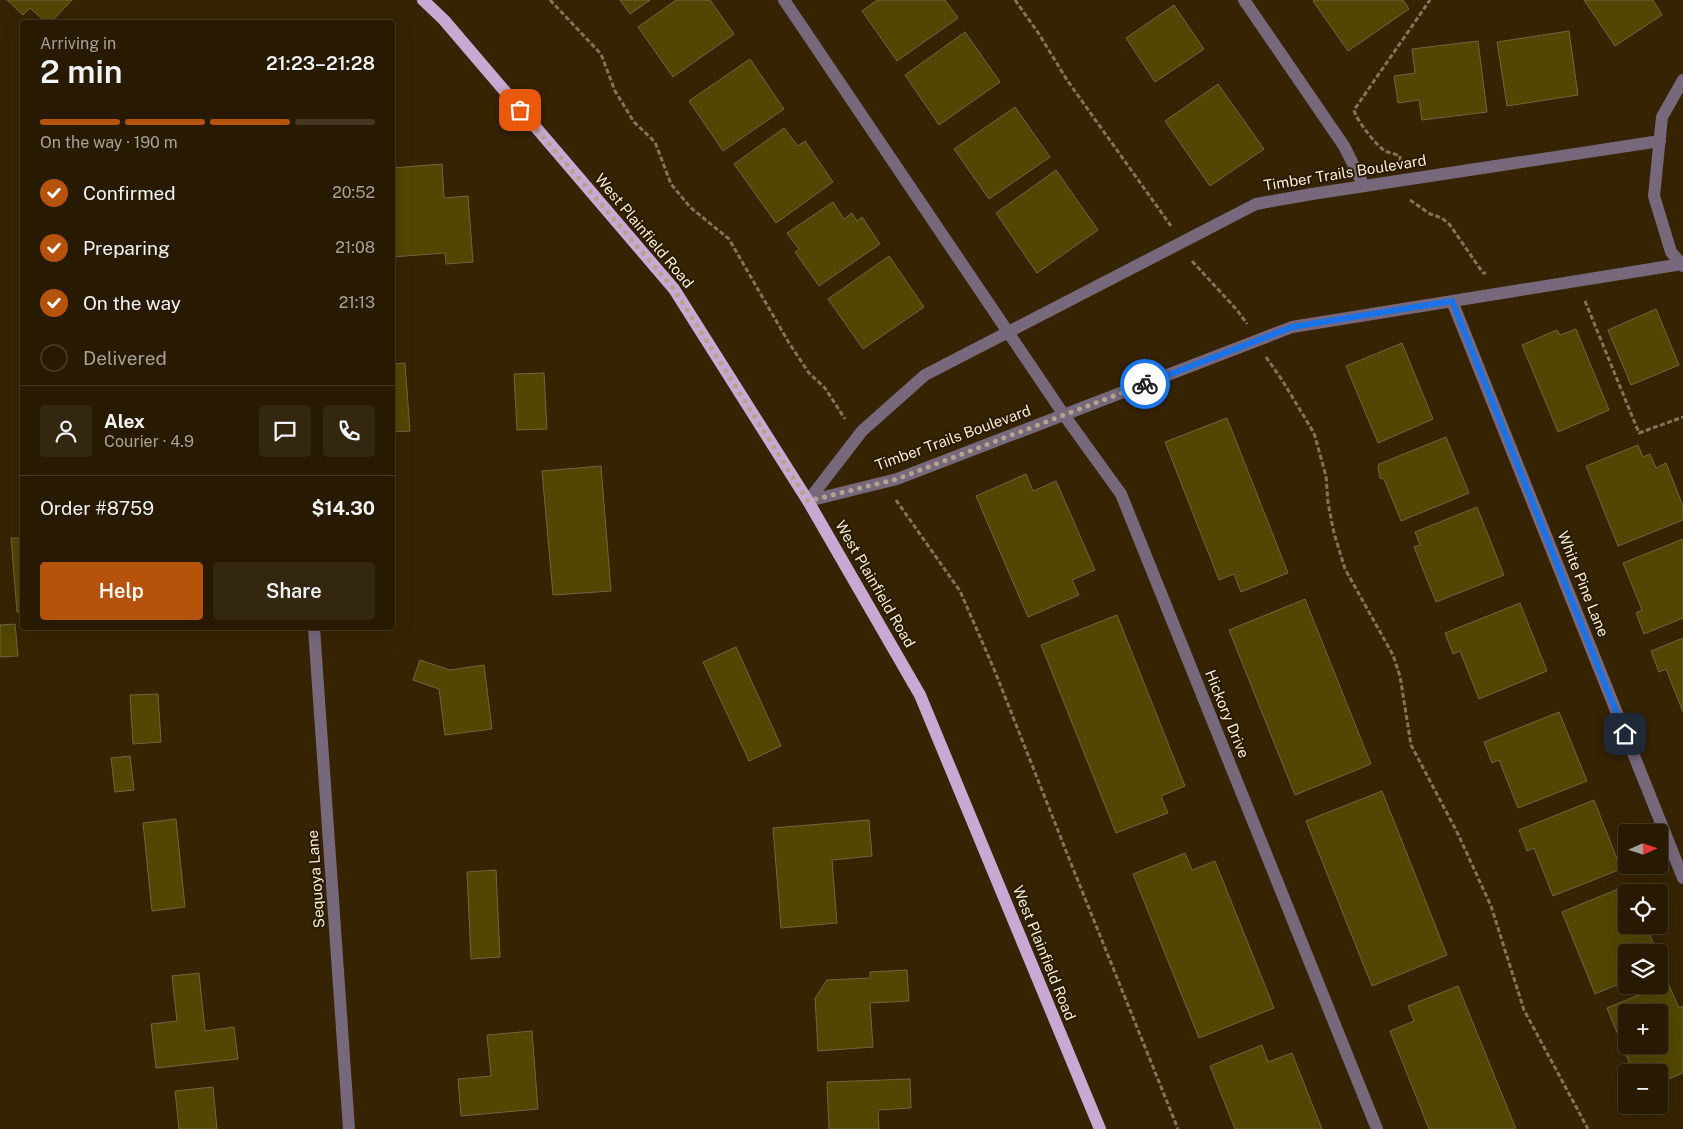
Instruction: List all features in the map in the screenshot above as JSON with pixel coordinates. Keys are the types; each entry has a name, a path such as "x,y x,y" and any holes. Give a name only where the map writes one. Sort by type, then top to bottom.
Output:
{"main road":[{"name":"West Plainfield Road","path":"423,0 444,20 674,289 808,501 920,695 1100,1129"}],"street":[{"name":"Hickory Drive","path":"784,0 1008,332 1121,494 1377,1129"},
{"path":"1244,0 1344,146 1364,186"},
{"path":"1682,265 1671,252 1654,196 1662,116 1683,80"},
{"name":"Timber Trails Boulevard","path":"808,501 862,431 926,375 1256,204 1660,141"},
{"name":"Timber Trails Boulevard","path":"808,501 897,479 1292,327 1682,265"},
{"name":"White Pine Lane","path":"1452,301 1683,878"},
{"name":"Sequoya Lane","path":"314,630 349,1129"}],"path":[{"path":"550,0 601,54 615,91 634,122 655,142 671,184 690,207 729,240 809,373 825,388 856,439"},
{"path":"1015,0 1039,34 1067,80 1173,229 1191,260 1245,319 1255,342 1282,380 1314,434 1326,476 1328,503 1340,554 1345,569 1394,655 1400,676 1411,745 1458,834 1480,882 1493,914 1524,1010 1588,1129"},
{"path":"1400,162 1400,156 1380,148 1359,120 1354,110 1430,0"},
{"path":"1407,198 1430,214 1442,218 1450,225 1483,273 1492,273"},
{"path":"1584,298 1639,433 1683,417"},
{"path":"884,482 960,591 994,669 1178,1129"}],"building":[{"path":"7,0 72,0 53,20 44,20 30,8 23,15"},
{"path":"620,0 650,0 630,14"},
{"path":"676,0 710,0 734,34 673,77 638,27"},
{"path":"877,0 945,0 958,18 897,61 862,11"},
{"path":"1403,0 1409,9 1348,51 1313,1"},
{"path":"1584,0 1653,0 1662,15 1615,46"},
{"path":"1174,5 1204,49 1155,82 1126,38"},
{"path":"1569,31 1578,95 1507,106 1497,42"},
{"path":"965,32 1000,82 939,125 905,75"},
{"path":"1478,41 1487,112 1422,120 1419,100 1398,103 1394,76 1415,73 1412,49"},
{"path":"750,59 784,109 723,151 689,101"},
{"path":"1218,84 1264,149 1210,186 1165,121"},
{"path":"1015,107 1050,157 989,199 954,149"},
{"path":"784,128 798,146 805,141 833,182 776,223 734,164"},
{"path":"442,164 444,198 468,196 473,262 446,264 445,253 395,257 395,168"},
{"path":"1056,170 1098,230 1037,273 996,213"},
{"path":"833,202 844,219 852,213 857,221 862,217 880,244 819,286 795,252 799,249 787,233"},
{"path":"889,256 924,307 863,349 828,299"},
{"path":"1656,309 1679,365 1631,385 1608,330"},
{"path":"1576,329 1609,410 1558,432 1522,345 1557,330 1560,335"},
{"path":"1402,343 1433,419 1378,443 1346,366"},
{"path":"405,363 410,431 395,432 395,364"},
{"path":"544,373 547,429 517,430 514,374"},
{"path":"1227,418 1288,573 1241,592 1234,574 1219,580 1165,442"},
{"path":"1446,437 1469,493 1401,521 1384,479 1380,478 1379,464"},
{"path":"1638,445 1643,457 1650,454 1656,468 1666,463 1683,506 1683,520 1618,546 1586,466"},
{"path":"601,466 611,591 553,595 542,471"},
{"path":"1026,474 1033,491 1056,481 1095,570 1072,580 1079,595 1028,617 976,496"},
{"path":"1477,507 1504,575 1436,602 1414,547 1420,545 1415,532"},
{"path":"11,538 20,538 20,611 17,612"},
{"path":"1683,539 1683,618 1644,634 1636,613 1642,610 1623,563"},
{"path":"1305,599 1371,764 1295,795 1229,630"},
{"path":"1520,603 1547,671 1479,699 1460,651 1453,654 1445,633"},
{"path":"1117,615 1185,786 1161,796 1168,813 1116,833 1041,645"},
{"path":"15,624 18,656 0,657 0,625"},
{"path":"1683,638 1683,712 1666,669 1659,672 1651,651"},
{"path":"736,647 781,746 749,761 703,662"},
{"path":"420,660 450,670 484,665 492,729 445,735 439,689 413,680"},
{"path":"158,694 161,742 133,744 130,695"},
{"path":"1559,712 1587,781 1518,808 1499,760 1492,763 1484,742"},
{"path":"130,756 134,790 115,792 111,758"},
{"path":"1382,791 1447,955 1372,986 1306,821"},
{"path":"1594,800 1618,861 1618,870 1553,896 1534,848 1527,851 1519,830"},
{"path":"176,819 185,907 152,911 143,823"},
{"path":"869,820 872,856 832,860 837,923 781,928 773,828"},
{"path":"1185,853 1192,870 1215,861 1274,1008 1199,1038 1133,874"},
{"path":"496,870 500,957 471,959 467,872"},
{"path":"1618,889 1618,934 1650,934 1654,944 1618,944 1618,984 1595,994 1562,912"},
{"path":"907,970 909,1001 870,1003 873,1047 818,1051 815,998 827,980 870,978 870,972"},
{"path":"199,973 205,1031 234,1027 238,1059 156,1068 151,1024 177,1021 172,976"},
{"path":"1668,983 1679,1008 1683,1006 1683,1073 1668,1079 1668,1064 1630,1064 1626,1054 1668,1054 1668,1004 1618,1004 1618,1035 1607,1008 1641,994 1668,994"},
{"path":"1458,986 1516,1129 1429,1129 1390,1031 1414,1021 1408,1006"},
{"path":"532,1031 538,1109 461,1116 458,1079 491,1076 487,1035"},
{"path":"1262,1045 1268,1062 1292,1053 1322,1129 1235,1129 1210,1066"},
{"path":"910,1079 911,1108 878,1110 879,1129 829,1129 827,1082"},
{"path":"213,1087 217,1129 179,1129 175,1091"}],"way so far":[{"path":"520,110 674,289 808,501 897,479 1145,384"}],"route":[{"path":"1145,384 1292,327 1452,301 1625,734"}]}
